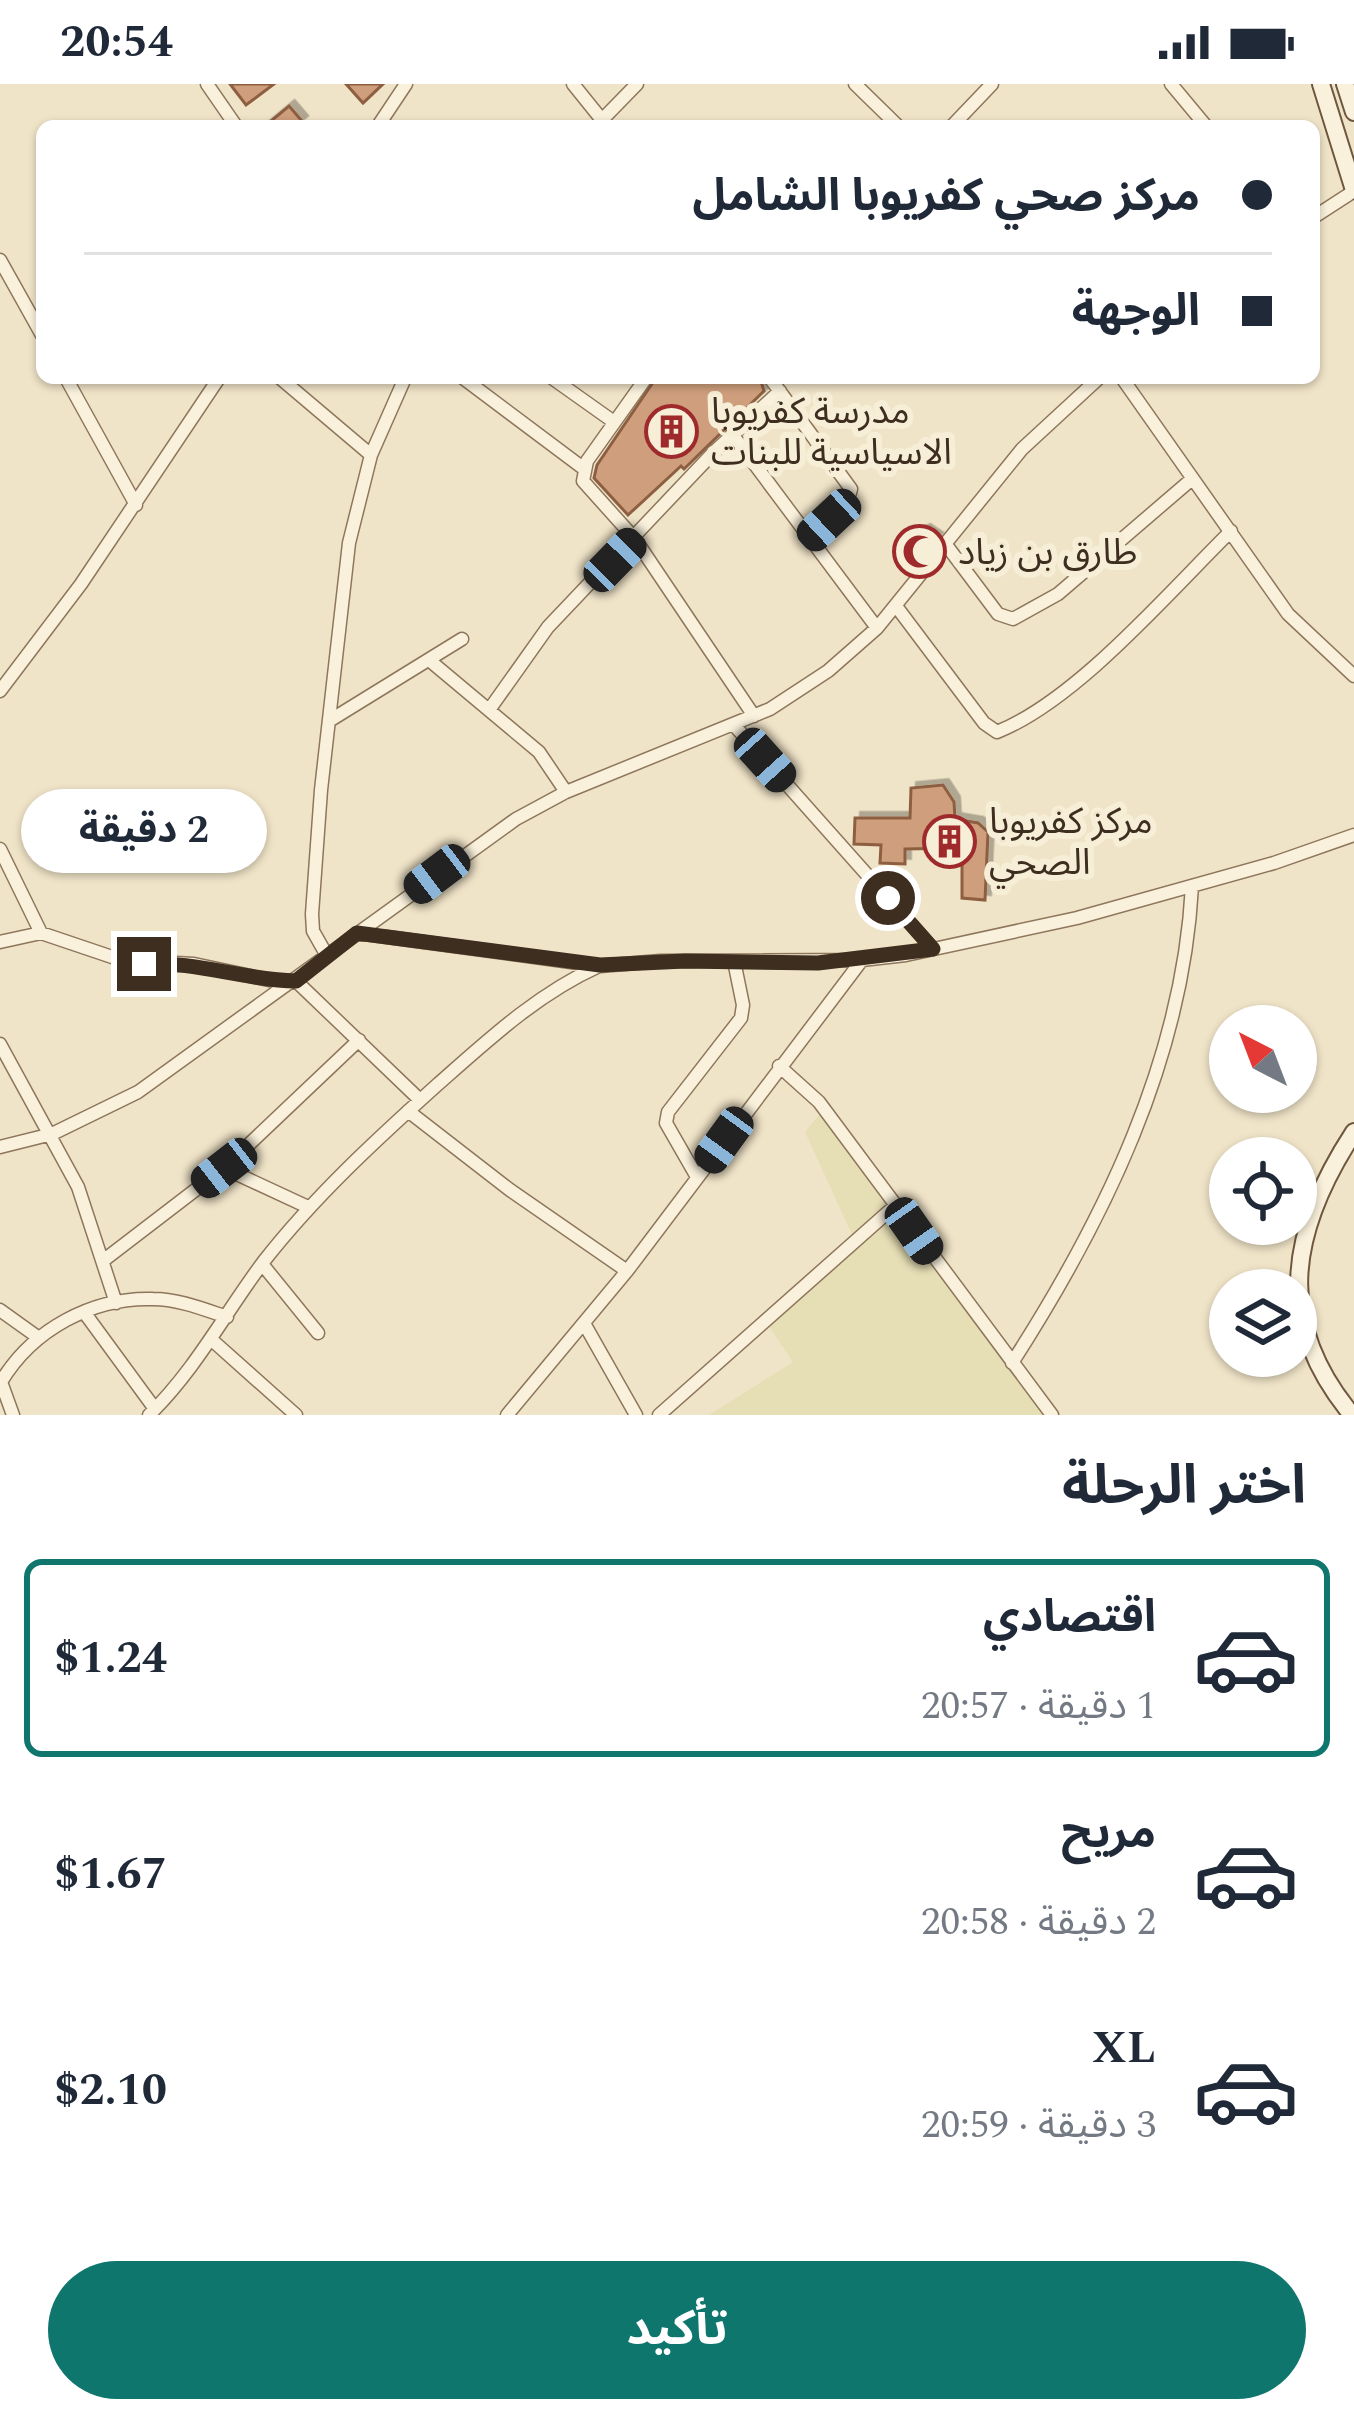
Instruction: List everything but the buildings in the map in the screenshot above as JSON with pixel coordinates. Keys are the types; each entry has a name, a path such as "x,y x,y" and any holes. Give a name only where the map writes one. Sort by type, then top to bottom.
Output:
{"main road":[{"path":"1321,84 1354,190"},
{"path":"1345,84 1354,112"},
{"path":"1352,1415 1331,1390 1310,1351 1298,1308 1299,1270 1311,1217 1354,1132"}],"street":[{"path":"208,84 232,120"},
{"path":"383,120 406,84"},
{"path":"573,84 597,120"},
{"path":"602,120 637,84"},
{"path":"856,84 892,120"},
{"path":"958,120 992,84"},
{"path":"1171,84 1201,120"},
{"path":"1320,213 1354,190"},
{"path":"0,260 36,324"},
{"path":"69,384 136,505"},
{"path":"0,691 136,505 215,384"},
{"path":"287,384 371,455"},
{"path":"326,954 314,931 312,914 349,543 371,455 403,384"},
{"path":"471,384 583,468 586,485 635,538 754,716"},
{"path":"560,384 614,422"},
{"path":"583,468 642,384"},
{"path":"775,384 850,489 847,503 810,537"},
{"path":"0,1147 52,1134 137,1092 489,837 566,792 734,725 810,685 877,628 1022,449 1092,384"},
{"path":"1126,384 1288,614 1354,676"},
{"path":"489,710 548,627 732,434 780,391"},
{"path":"732,434 877,628"},
{"path":"946,546 998,614 1013,619 1058,594 1192,479"},
{"path":"896,606 983,723 998,732 1070,688 1231,531"},
{"path":"328,722 462,639"},
{"path":"429,660 539,752 566,792"},
{"path":"734,725 933,949"},
{"path":"357,933 600,965 862,960 1077,918 1274,863 1354,835"},
{"path":"0,849 41,933"},
{"path":"1012,1363 1086,1239 1153,1083 1184,962 1192,886"},
{"path":"0,942 41,933 121,960 194,964 296,981 421,1100"},
{"path":"507,1415 627,1271 862,960"},
{"path":"697,1177 666,1123 668,1112 741,1018 734,961"},
{"path":"83,1312 152,1412 213,1341 262,1264 308,1207 421,1100 542,996 600,965"},
{"path":"104,1260 224,1168 358,1040"},
{"path":"0,1044 78,1187 116,1303"},
{"path":"779,1066 819,1102 1052,1415"},
{"path":"408,1112 627,1271"},
{"path":"224,1168 308,1207"},
{"path":"659,1415 896,1205"},
{"path":"262,1264 319,1333"},
{"path":"13,1415 1,1382 38,1338 59,1322 116,1303 152,1299 227,1316"},
{"path":"0,1310 38,1338"},
{"path":"585,1324 636,1415"},
{"path":"213,1341 296,1415"}],"shaded area":[{"path":"828,1104 1060,1415 709,1415 793,1362 766,1322 855,1241 805,1132"}],"place":[{"name":"مدرسة كفريوبا الاسياسية للبنات","path":"672,431"},
{"name":"طارق بن زياد","path":"919,551"},
{"name":"مركز كفريوبا الصحي","path":"950,841"}],"route":[{"path":"144,964 178,962 296,981 357,933 600,965 818,963 933,949 888,898"}]}
